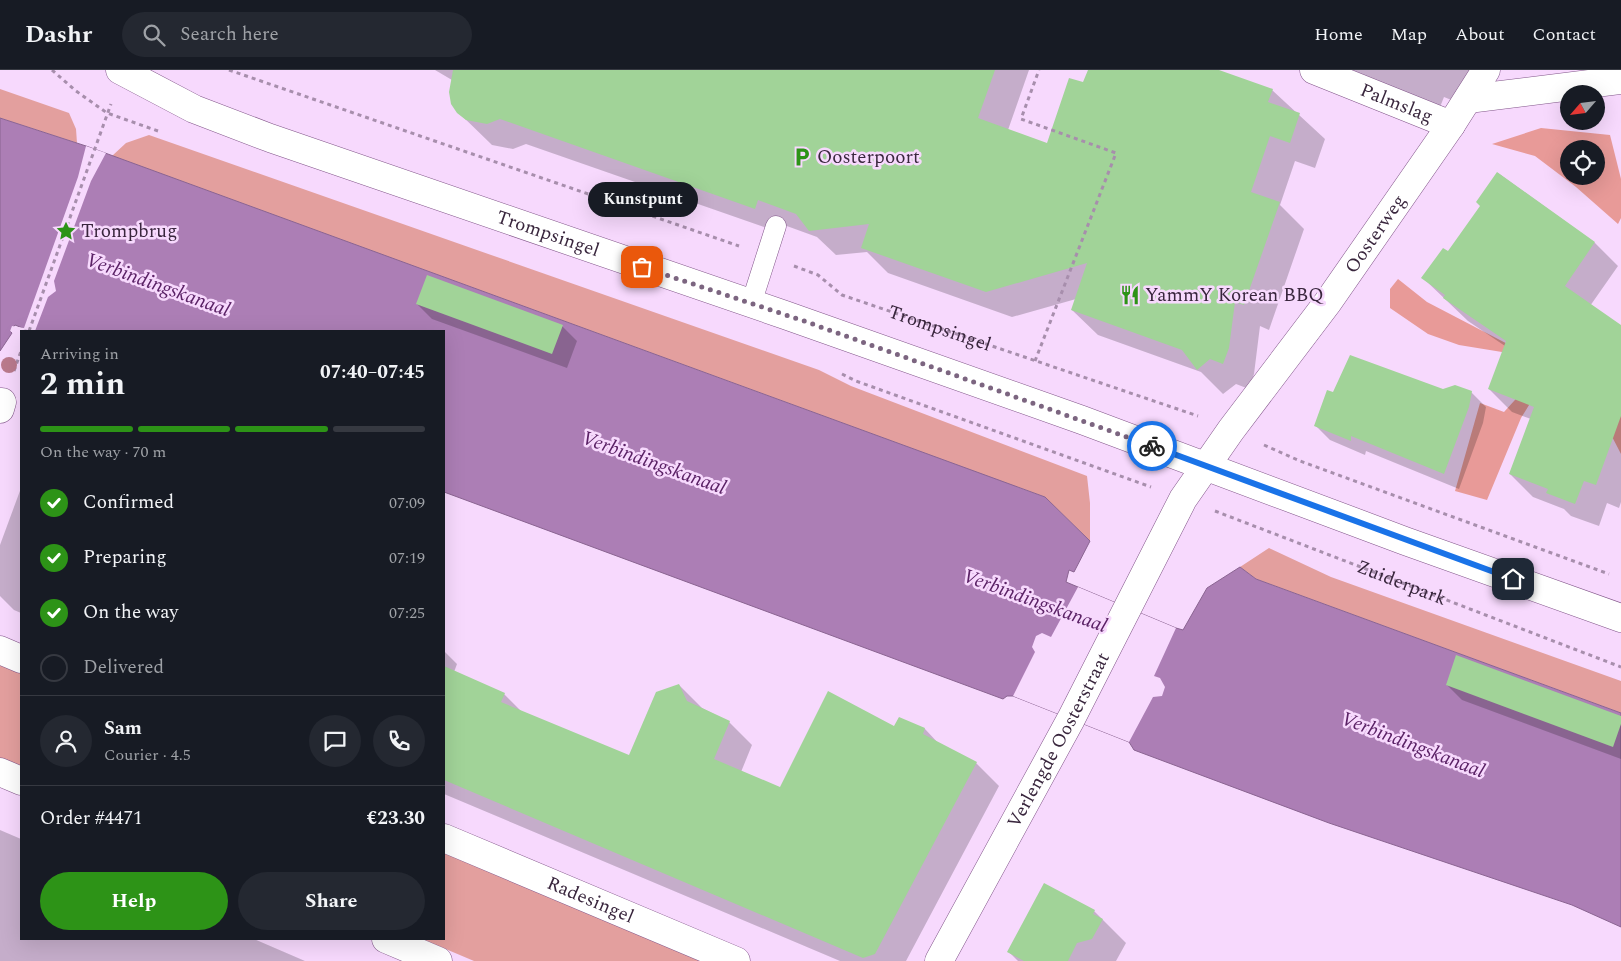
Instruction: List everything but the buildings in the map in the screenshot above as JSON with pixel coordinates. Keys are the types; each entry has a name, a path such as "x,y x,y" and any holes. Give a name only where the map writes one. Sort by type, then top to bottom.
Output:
{"street":[{"name":"Trompsingel","path":"120,70 194,109 270,138 751,304 1206,466"},
{"name":"Palmslag","path":"1314,70 1451,125"},
{"name":"Oosterweg","path":"1206,466 1328,302 1451,125 1486,70"},
{"path":"1468,99 1620,84"},
{"path":"1206,466 1405,541 1621,618"},
{"name":"Verlengde Oosterstraat","path":"939,961 1071,719 1183,499 1206,466"},
{"path":"0,650 20,659"},
{"path":"0,772 20,781"},
{"name":"Radesingel","path":"445,838 736,961"},
{"path":"388,940 438,961"}],"lane":[{"path":"751,304 776,226"}],"path":[{"path":"29,330 107,113 76,91 52,70"},
{"name":"Trompsingel","path":"229,70 767,256 818,275 842,296 1200,417 1231,430"},
{"path":"1035,361 1116,153 1021,119 1039,70"},
{"path":"1231,430 1300,461 1612,576"},
{"name":"Zuiderpark","path":"1183,499 1621,667"}],"shaded area":[{"path":"0,89 69,113 76,129 77,143 0,118"},
{"path":"1541,128 1610,135 1621,179 1621,218 1618,224 1573,185 1605,185 1605,140 1560,140 1560,175 1535,156 1492,144"},
{"path":"149,135 819,370 851,386 1087,476 1090,503 1090,541 1045,497 112,156 126,143"},
{"path":"1398,279 1427,302 1521,351 1621,412 1621,454 1607,427 1537,392 1521,418 1487,500 1455,491 1480,403 1504,412 1524,390 1502,352 1459,345 1428,334 1390,308 1390,289"},
{"path":"1269,548 1331,577 1621,681 1621,713 1256,579 1240,567"},
{"path":"0,662 20,671 20,768 0,759"},
{"path":"445,852 700,961 474,961 424,940 445,940"}],"water":[{"name":"Verbindingskanaal","path":"0,118 86,146 1045,497 1090,541 1074,572 1069,570 1066,582 1176,628 1183,630 1207,588 1240,567 1256,579 1621,713 1621,927 1572,905 1329,823 1134,750 1129,742 1013,696 1007,696 1003,699 445,492 445,330 28,330 15,325 0,351"}],"pier":[{"name":"Trompbrug","path":"86,146 106,153 91,181 54,281 56,291 48,297 35,330 13,328 15,334 10,331 12,326 24,328 78,177"},
{"path":"1078,587 1176,628 1154,676 1160,678 1165,687 1162,696 1153,697 1129,742 1013,696 1035,652 1032,647 1036,636 1042,633 1051,637"}],"way so far":[{"path":"642,267 804,321 1152,446"}],"place":[{"name":"Oosterpoort","path":"802,157"},
{"name":"Trompbrug","path":"66,231"},
{"name":"Kunstpunt","path":"642,267"},
{"name":"YammY Korean BBQ","path":"1130,295"}],"route":[{"path":"1152,446 1405,541 1513,579"}]}
